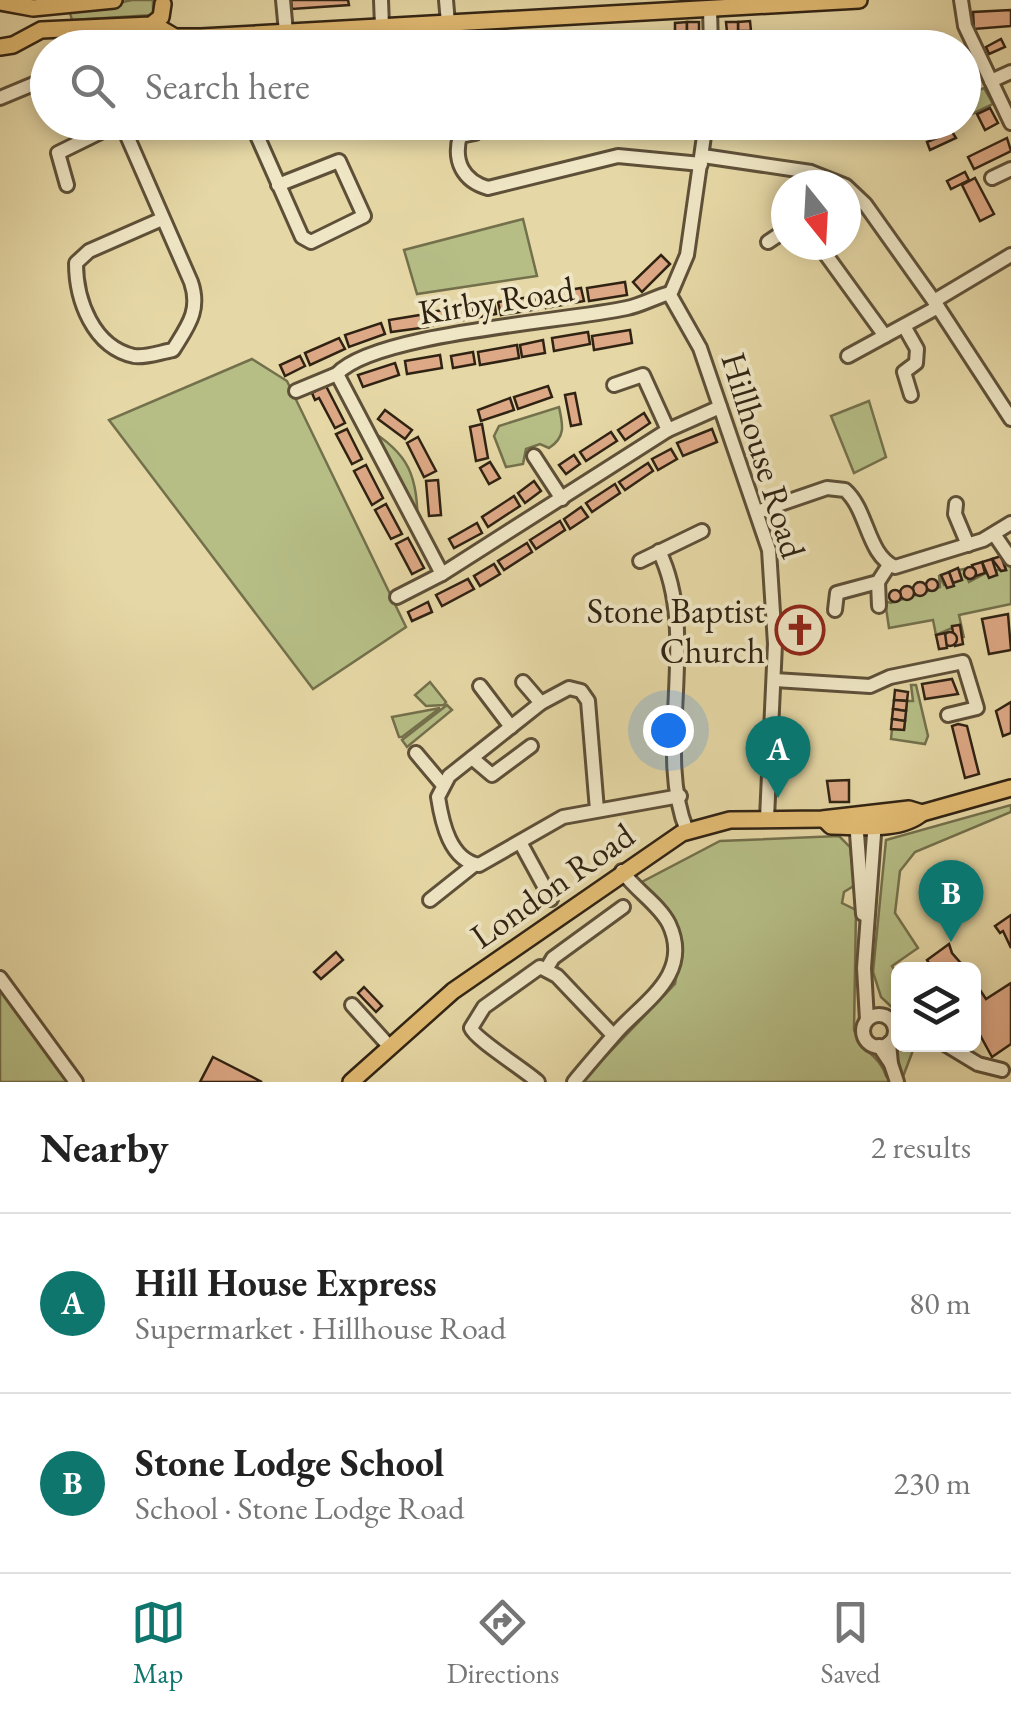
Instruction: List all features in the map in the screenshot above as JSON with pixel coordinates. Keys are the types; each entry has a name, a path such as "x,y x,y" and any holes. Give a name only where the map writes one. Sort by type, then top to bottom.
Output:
{"main road":[{"path":"6,1 34,8 114,0"},
{"path":"318,30 859,0"},
{"path":"41,30 153,24 161,17 162,2"},
{"path":"162,2 184,30"},
{"path":"153,24 163,30"},
{"path":"3,48 30,35"},
{"name":"London Road","path":"351,1082 452,991 622,871 688,831 730,820 767,818 822,819 831,826 909,810 922,813 1011,788"}],"street":[{"path":"283,0 286,30"},
{"path":"381,0 382,26"},
{"path":"446,0 448,23"},
{"path":"961,0 966,30"},
{"path":"981,67 1011,123"},
{"path":"991,81 1011,72"},
{"path":"0,98 30,86"},
{"path":"66,185 57,162 61,151 84,140"},
{"path":"129,140 192,287 194,313 172,350 135,356 102,340 76,288 76,263 89,251 162,218"},
{"path":"258,140 278,185 307,242 364,217 340,161 278,185"},
{"path":"459,140 461,169 477,185 488,188 618,156 793,170"},
{"path":"670,293 686,258 704,140"},
{"path":"992,178 1011,169"},
{"path":"861,200 936,304 1011,419"},
{"path":"848,356 904,326 1011,255"},
{"path":"830,260 885,336"},
{"name":"Kirby Road","path":"296,391 336,374 360,358 394,347 629,308 670,293"},
{"name":"Hillhouse Road","path":"670,293 700,348 771,563 774,680 767,818"},
{"path":"904,326 918,353 916,363 904,372 911,395"},
{"path":"336,374 442,574"},
{"path":"614,386 643,374 668,430"},
{"path":"396,597 442,574 668,430 720,407"},
{"path":"534,456 562,499"},
{"path":"757,512 827,488 845,490 889,565"},
{"path":"956,504 968,546"},
{"path":"889,565 904,566 968,546 1011,522"},
{"path":"640,561 702,532"},
{"path":"994,534 1011,560"},
{"path":"659,551 676,592 680,796 688,831"},
{"path":"879,606 878,582 889,565"},
{"path":"835,610 837,592 878,582"},
{"path":"774,680 870,686 890,677 963,662 976,708 948,715"},
{"path":"523,682 541,704"},
{"path":"480,686 510,727"},
{"path":"474,865 462,860 453,848 438,802 442,784 564,688 579,690 587,697 597,810"},
{"path":"472,758 496,774 531,746"},
{"path":"416,753 442,784"},
{"path":"430,900 474,865 487,863 552,820 680,796"},
{"path":"856,820 866,921"},
{"path":"875,820 866,921 865,1037 890,1037"},
{"path":"520,842 551,899"},
{"path":"574,1082 661,989 675,952 665,917 622,871"},
{"path":"846,898 862,898"},
{"path":"547,968 623,907"},
{"path":"538,1082 508,1056 475,1037 471,1027 484,1007 540,967 547,968 613,1036"},
{"path":"0,978 76,1082"},
{"path":"867,995 882,1015 890,1037 891,1064 897,1082"},
{"path":"352,1004 389,1046"},
{"path":"867,1020 882,1015"},
{"path":"958,1052 978,1064 1002,1070"}],"green space":[{"path":"132,0 153,0 153,15 72,20 70,13"},
{"path":"984,88 993,104 981,110"},
{"path":"523,219 537,276 417,294 404,250"},
{"path":"252,359 287,381 406,627 313,689 109,420"},
{"path":"869,401 886,457 854,473 831,416"},
{"path":"559,407 562,430 554,444 549,448 540,444 526,449 523,464 506,467 494,436 499,426"},
{"path":"365,427 393,447 408,468 416,494 418,527"},
{"path":"1002,556 1011,565 1011,604 959,615 964,638 959,625 936,635 933,620 889,628 885,601 891,603 940,587 939,575 944,585 962,580 959,570 964,569 969,582 986,573 997,575 996,570 1006,570"},
{"path":"430,682 446,702 444,705 426,706 415,695"},
{"path":"911,685 916,685 928,736 925,744 891,739 892,729 904,729 907,701 913,701"},
{"path":"447,705 452,710 407,747 402,740"},
{"path":"440,708 402,737 399,737 392,717"},
{"path":"1011,805 1011,812 915,852 900,871 895,913 918,948 898,962 891,962 891,1006 881,997 873,972 886,840"},
{"path":"839,836 850,847 855,885 844,892 842,903 856,910 854,1030 886,1076 902,1073 896,1052 912,1052 901,1082 581,1082 675,984 681,948 638,884 720,841"},
{"path":"0,974 82,1082 0,1082"}],"building":[{"path":"291,0 348,0 349,5 292,9"},
{"path":"1011,10 1011,26 974,29 973,12"},
{"path":"750,21 751,30 738,30 738,22"},
{"path":"687,22 687,30 675,30 675,23"},
{"path":"687,22 699,22 699,30 687,30"},
{"path":"726,22 738,22 738,30 727,30"},
{"path":"1001,39 1005,47 989,54 986,47"},
{"path":"990,108 998,123 985,130 981,112"},
{"path":"1007,138 1011,151 974,169 968,157"},
{"path":"932,140 952,140 930,150 927,142"},
{"path":"965,172 969,180 951,189 947,181"},
{"path":"975,178 994,214 980,221 962,185"},
{"path":"661,255 670,264 642,292 633,282"},
{"path":"625,282 627,295 589,301 587,288"},
{"path":"581,288 584,301 546,308 544,294"},
{"path":"536,296 538,309 501,315 498,302"},
{"path":"494,301 496,314 475,318 472,305"},
{"path":"468,306 470,319 433,325 431,312"},
{"path":"426,314 428,327 391,332 389,320"},
{"path":"381,323 385,334 349,347 345,335"},
{"path":"630,330 632,343 594,350 592,336"},
{"path":"588,332 590,344 554,351 552,338"},
{"path":"339,338 345,349 310,365 305,353"},
{"path":"543,340 545,353 522,357 520,345"},
{"path":"517,345 519,358 480,365 478,352"},
{"path":"473,352 475,364 453,368 451,356"},
{"path":"440,355 442,368 407,374 405,361"},
{"path":"300,356 305,366 285,376 280,365"},
{"path":"395,363 399,375 363,387 358,375"},
{"path":"326,386 345,423 335,428 319,398 315,400 312,393"},
{"path":"548,386 552,397 518,409 514,397"},
{"path":"575,393 581,424 571,426 565,395"},
{"path":"510,398 514,410 481,421 478,410"},
{"path":"385,410 412,430 405,439 378,419"},
{"path":"644,413 650,423 625,440 618,430"},
{"path":"482,424 488,458 476,461 470,427"},
{"path":"347,429 362,459 352,464 336,434"},
{"path":"712,429 717,442 683,456 677,443"},
{"path":"611,432 617,441 586,461 580,452"},
{"path":"418,437 436,471 424,477 407,443"},
{"path":"671,449 677,459 658,470 652,459"},
{"path":"574,455 580,464 566,474 559,465"},
{"path":"490,462 500,478 489,484 480,468"},
{"path":"648,463 653,471 625,490 619,482"},
{"path":"366,465 383,498 372,505 354,471"},
{"path":"438,480 441,515 429,516 426,481"},
{"path":"534,481 541,491 525,503 518,493"},
{"path":"615,484 620,493 592,512 586,503"},
{"path":"514,496 520,506 488,527 482,517"},
{"path":"386,504 402,534 391,539 375,510"},
{"path":"581,507 588,517 570,529 564,519"},
{"path":"560,521 565,530 536,549 530,540"},
{"path":"477,523 482,533 454,548 449,539"},
{"path":"408,538 424,568 412,574 396,544"},
{"path":"527,543 532,552 504,570 498,561"},
{"path":"1001,556 1006,570 1001,571 992,559"},
{"path":"992,559 997,575 989,578 982,562"},
{"path":"982,562 985,573 976,576 972,565"},
{"path":"494,564 500,574 480,586 474,576"},
{"path":"958,568 962,580 953,583 949,572"},
{"path":"965,568 975,568 975,578 965,578"},
{"path":"949,572 954,586 947,588 941,575"},
{"path":"468,579 474,589 442,606 436,595"},
{"path":"927,580 937,580 937,590 927,590"},
{"path":"920,582 927,589 920,596 913,589"},
{"path":"907,586 914,593 907,600 900,593"},
{"path":"895,590 901,596 895,602 889,596"},
{"path":"428,602 432,612 412,621 408,612"},
{"path":"1008,614 1011,650 989,654 982,619"},
{"path":"960,625 963,644 955,646 952,626"},
{"path":"950,632 957,639 950,646 943,639"},
{"path":"945,633 947,648 939,649 936,635"},
{"path":"952,679 958,694 925,699 922,684"},
{"path":"895,690 908,692 907,701 894,700"},
{"path":"894,700 907,701 906,711 893,709"},
{"path":"1011,702 1011,733 1003,736 996,711"},
{"path":"893,709 906,711 905,721 892,719"},
{"path":"892,719 905,721 904,730 891,729"},
{"path":"952,726 967,726 979,774 965,778"},
{"path":"849,780 849,802 830,802 827,781"},
{"path":"1011,915 1011,948 1003,931 1000,933 995,926"},
{"path":"949,944 960,962 928,962"},
{"path":"336,952 343,960 321,979 314,972"},
{"path":"1011,983 1011,1044 992,1057 981,1037 981,992 986,999"},
{"path":"364,987 382,1006 376,1012 358,993"},
{"path":"213,1057 262,1082 200,1082"}],"place":[{"name":"Stone Baptist Church","path":"800,630"},
{"name":"Hill House Express","path":"778,798"},
{"name":"Stone Lodge School","path":"951,942"}]}
